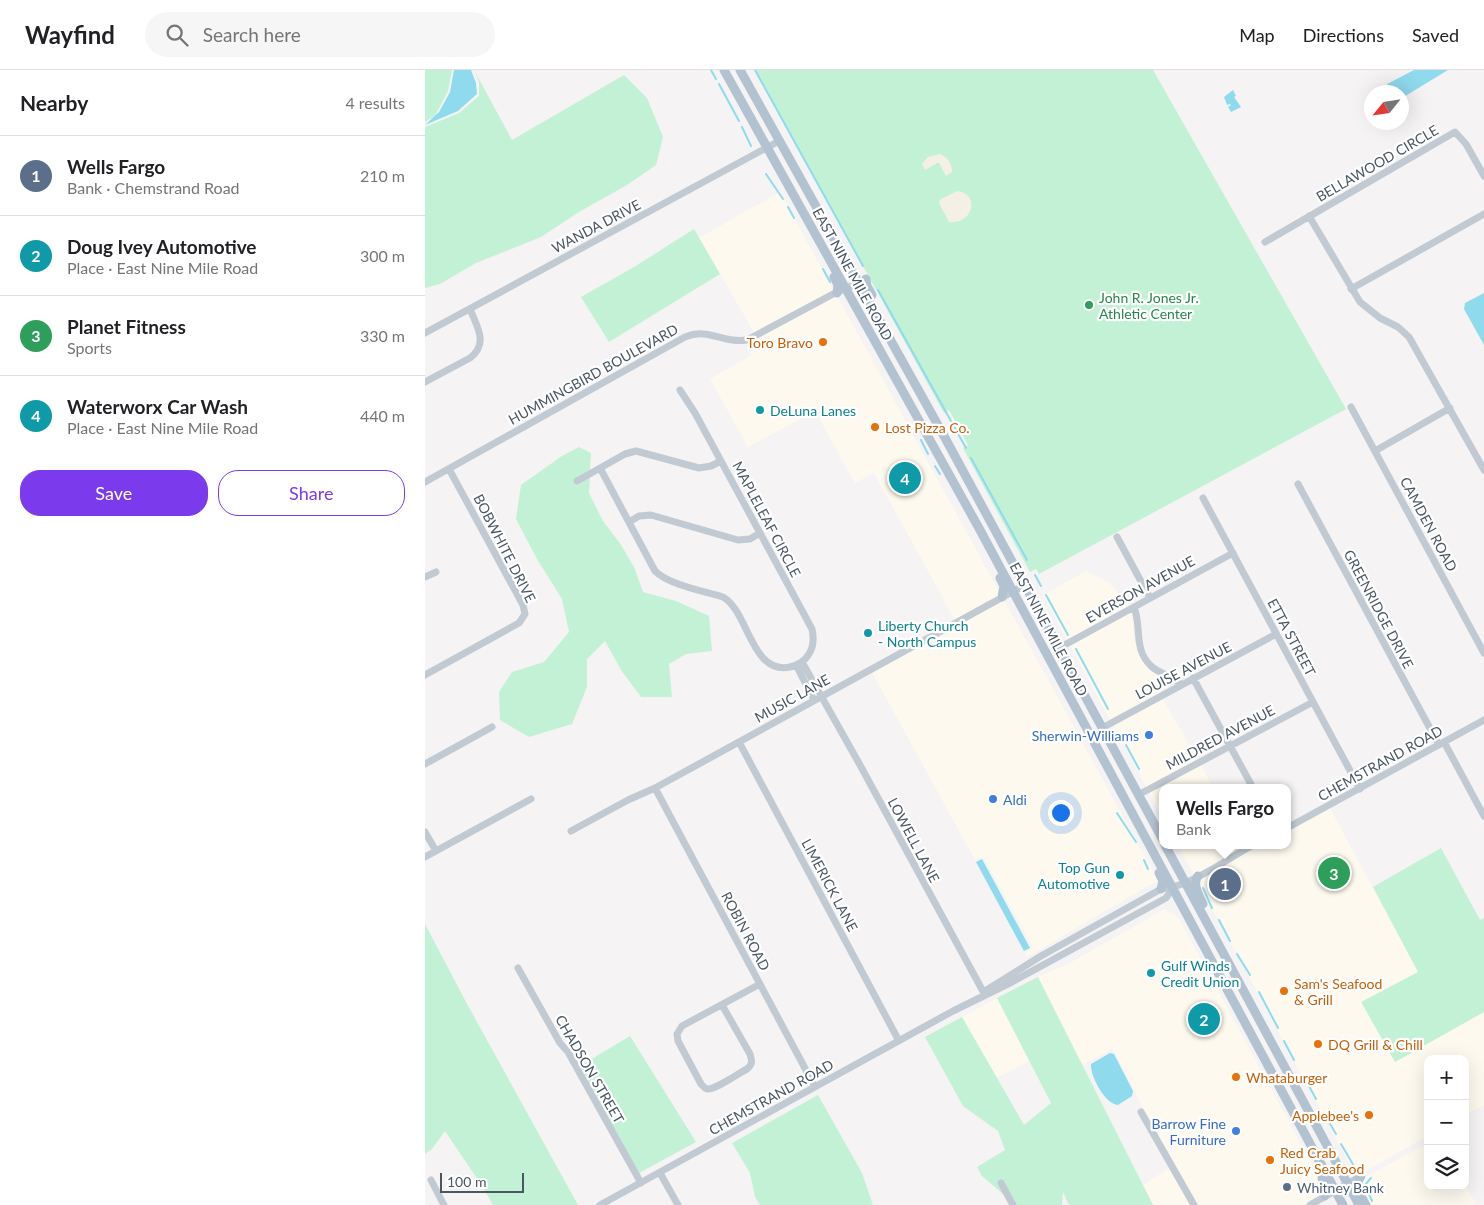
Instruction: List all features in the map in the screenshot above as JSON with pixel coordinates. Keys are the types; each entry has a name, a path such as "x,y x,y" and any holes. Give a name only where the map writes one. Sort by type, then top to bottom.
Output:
{"main road":[{"path":"724,70 744,107 754,133 765,149 835,278 837,293"},
{"path":"735,70 755,105 766,117"},
{"name":"EAST NINE MILE ROAD","path":"741,70 779,141 862,281 904,365 1159,833"},
{"name":"EAST NINE MILE ROAD","path":"765,149 789,187 932,444 1343,1205"},
{"path":"789,187 800,196 847,279 862,281"},
{"path":"846,289 851,288 858,292 923,407 933,416"},
{"path":"932,444 939,442 943,444 980,503"},
{"path":"979,530 986,552 1004,586 1002,597"},
{"path":"1013,592 1021,592 1027,597 1051,642 1059,648"},
{"path":"1023,612 1025,624 1059,690"},
{"path":"1070,697 1089,722 1102,728"},
{"path":"1076,708 1078,723 1160,875 1163,882 1161,890"},
{"path":"1109,771 1124,786 1169,871 1177,881 1185,882"},
{"path":"1167,849 1359,1205"},
{"path":"1198,876 1195,880 1199,895 1228,948 1233,970"},
{"path":"1173,888 1183,890 1188,898 1297,1100 1309,1112"},
{"path":"1196,932 1209,945 1231,985 1239,991"},
{"path":"1235,1005 1241,1008 1262,1042 1267,1044"},
{"path":"1267,1064 1279,1074 1332,1174 1340,1182 1348,1184"},
{"path":"1267,1064 1274,1089 1327,1188 1325,1196"},
{"path":"1361,1176 1357,1187 1365,1205"},
{"path":"1335,1190 1341,1190 1346,1194 1353,1205"}],"street":[{"name":"BELLAWOOD CIRCLE","path":"1265,242 1455,132 1466,144 1484,176"},
{"name":"WANDA DRIVE","path":"425,333 779,141"},
{"path":"1351,290 1484,214"},
{"path":"1309,216 1359,302 1368,310 1398,327 1409,337 1484,470"},
{"name":"HUMMINGBIRD BOULEVARD","path":"425,482 685,337 705,333 732,341 747,340 862,281"},
{"path":"425,382 476,353 480,345 480,335 471,309"},
{"name":"MAPLELEAF CIRCLE","path":"680,390 695,413 812,628 813,640 810,653 799,664"},
{"name":"CAMDEN ROAD","path":"1351,407 1484,653"},
{"path":"1375,451 1450,408"},
{"path":"577,481 625,454 636,451 699,468 711,466 721,461"},
{"path":"600,468 655,571 660,576 729,600 765,660 779,667 799,664"},
{"name":"BOBWHITE DRIVE","path":"425,675 519,623 525,614 523,605 449,469"},
{"name":"GREENRIDGE DRIVE","path":"1298,484 1441,744 1484,816"},
{"name":"ETTA STREET","path":"1203,498 1360,788"},
{"path":"629,522 639,516 651,515 738,540 750,539 760,533"},
{"path":"1117,537 1150,598"},
{"name":"EVERSON AVENUE","path":"1059,648 1233,553"},
{"path":"425,578 436,572"},
{"name":"MUSIC LANE","path":"571,831 620,804 655,788 1025,585"},
{"path":"1134,607 1139,646 1145,660 1158,672 1175,679 1181,685"},
{"name":"LOUISE AVENUE","path":"1102,728 1276,634"},
{"path":"799,664 822,696"},
{"path":"799,664 815,700"},
{"path":"1193,678 1251,784"},
{"name":"LOWELL LANE","path":"822,696 984,994"},
{"name":"MILDRED AVENUE","path":"1138,795 1313,702"},
{"name":"CHEMSTRAND ROAD","path":"1291,826 1484,720"},
{"path":"425,764 492,727"},
{"name":"LIMERICK LANE","path":"739,742 899,1041"},
{"name":"ROBIN ROAD","path":"655,788 815,1087"},
{"path":"425,857 531,800"},
{"path":"425,832 436,851"},
{"name":"CHEMSTRAND ROAD","path":"984,994 1040,956 1161,890 1173,888 1198,876 1246,849"},
{"name":"CHEMSTRAND ROAD","path":"600,1205 984,994 1166,898 1173,888"},
{"name":"CHADSON STREET","path":"518,968 560,1043 568,1052 641,1183"},
{"path":"722,1005 750,1054 752,1062 747,1069 714,1088 708,1089 704,1088 701,1084 678,1041 677,1034 682,1026 760,984"},
{"path":"1141,1112 1194,1205"},
{"path":"660,1173 678,1205"},
{"path":"1310,1205 1361,1176"},
{"path":"431,1180 444,1205"},
{"path":"1001,1184 1013,1205"}],"shaded area":[{"path":"780,192 834,291 755,334 699,238"},
{"path":"837,296 1001,595 955,620 874,473 855,483 815,411 748,447 710,379 752,355 746,343"},
{"path":"1086,571 1108,582 1131,605 1067,640 1043,595"},
{"path":"1004,600 1158,880 1027,957 1025,953 1031,950 1032,946 984,858 980,857 975,860 872,672 959,627 958,625"},
{"path":"1132,611 1134,639 1139,655 1149,669 1170,681 1157,688 1160,693 1110,720 1070,645"},
{"path":"1162,698 1198,760 1147,788 1113,725"},
{"path":"1201,765 1211,784 1166,784"},
{"path":"1159,788 1159,811 1149,793"},
{"path":"1330,808 1418,972 1362,1002 1395,1062 1484,1012 1484,1105 1469,1113 1469,1055 1424,1055 1424,1138 1356,1176 1197,880 1252,849 1291,849 1291,829"},
{"path":"1180,849 1239,849 1194,875"},
{"path":"1165,909 1178,917 1327,1192 1304,1205 1198,1205 1143,1108 1116,1053 1112,1049 1081,1066 1038,977 1068,964"},
{"path":"997,998 1029,1061 997,1078 962,1017"},
{"path":"1424,1145 1424,1190 1468,1190 1476,1205 1371,1205 1358,1181"},
{"path":"1169,1168 1191,1205 1153,1205 1143,1185"}],"green space":[{"path":"425,70 452,70 448,91 435,116 425,122"},
{"path":"474,70 512,140 624,75 647,98 663,137 656,165 627,185 579,212 541,237 476,263 440,284 425,288 425,127 459,113 479,96 479,82"},
{"name":"John R. Jones Jr. Athletic Center","path":"755,70 1153,70 1346,409 1039,574 1036,569 1030,572 963,448 968,445 949,410 944,413"},
{"path":"694,229 720,274 609,342 581,297 634,267"},
{"path":"579,447 591,453 590,470 573,480 576,485 590,477 589,493 603,521 621,545 634,567 643,592 676,601 709,616 712,651 686,654 669,664 672,697 641,697 621,670 605,641 587,659 587,687 572,724 529,737 500,720 499,692 512,672 544,662 569,632 562,599 537,559 516,519 521,485 562,456"},
{"path":"1441,848 1480,920 1484,918 1484,1012 1395,1062 1361,1002 1418,972 1373,887"},
{"path":"425,924 578,1205 493,1205 445,1131 432,1149 425,1154"},
{"path":"1038,977 1153,1205 1069,1205 1063,1192 1062,1205 1017,1205 1003,1180 997,1183 1004,1195 982,1176 977,1167 1005,1150 998,1131 963,1106 925,1037 962,1017 1024,1125 1051,1103 997,998"},
{"path":"630,1036 696,1142 639,1173 580,1066"},
{"path":"818,1095 862,1173 873,1205 760,1205 755,1197 750,1173 732,1143"}],"sand":[{"path":"940,154 947,159 951,166 952,172 946,176 939,163 925,170 922,164 928,157"},
{"path":"957,191 969,197 971,208 969,214 964,219 957,222 949,222 939,203 941,199"}],"water":[{"path":"454,70 471,70 476,83 477,94 458,111 425,125 439,112 450,92"},
{"path":"1414,70 1448,70 1409,94 1409,85 1387,84"},
{"path":"1233,90 1236,96 1234,97 1241,107 1231,112 1228,107 1231,105 1227,105 1224,97"},
{"path":"1484,293 1484,345 1464,309 1465,303"},
{"path":"982,859 1030,948 1024,951 976,862"},
{"path":"1110,1053 1114,1054 1133,1091 1132,1096 1118,1105 1103,1095 1091,1069 1091,1064"}],"waterway":[{"path":"711,70 716,79"},
{"path":"755,70 863,266"},
{"path":"719,84 739,121"},
{"path":"742,127 751,146"},
{"path":"766,174 783,199"},
{"path":"788,207 794,218"},
{"path":"823,269 830,282"},
{"path":"878,290 966,448"},
{"path":"921,440 928,454"},
{"path":"971,458 1027,560"},
{"path":"935,466 940,474"},
{"path":"1035,575 1041,586"},
{"path":"1046,595 1068,635"},
{"path":"1076,649 1108,709"},
{"path":"1126,745 1139,769"},
{"path":"1117,813 1136,842"},
{"path":"1144,860 1148,869"},
{"path":"1203,888 1212,908"},
{"path":"1219,920 1230,941"},
{"path":"1237,954 1250,975"},
{"path":"1259,992 1278,1028"},
{"path":"1284,1041 1294,1060"},
{"path":"1309,1086 1316,1099"},
{"path":"1326,1117 1336,1134"},
{"path":"1341,1144 1354,1166"},
{"path":"1371,1178 1365,1185 1372,1201"}],"place":[{"name":"John R. Jones Jr. Athletic Center","path":"1089,305"},
{"name":"Toro Bravo","path":"823,342"},
{"name":"DeLuna Lanes","path":"760,410"},
{"name":"Lost Pizza Co.","path":"875,427"},
{"name":"Waterworx Car Wash","path":"905,478"},
{"name":"Liberty Church - North Campus","path":"868,633"},
{"name":"Sherwin-Williams","path":"1149,735"},
{"name":"Aldi","path":"993,799"},
{"name":"Planet Fitness","path":"1334,873"},
{"name":"Top Gun Automotive","path":"1120,875"},
{"name":"Wells Fargo","path":"1225,884"},
{"name":"Gulf Winds Credit Union","path":"1151,973"},
{"name":"Sam's Seafood & Grill","path":"1284,991"},
{"name":"Doug Ivey Automotive","path":"1204,1019"},
{"name":"DQ Grill & Chill","path":"1318,1044"},
{"name":"Whataburger","path":"1236,1077"},
{"name":"Applebee's","path":"1369,1115"},
{"name":"Barrow Fine Furniture","path":"1236,1131"},
{"name":"Red Crab Juicy Seafood","path":"1270,1160"},
{"name":"Whitney Bank","path":"1287,1187"}]}
